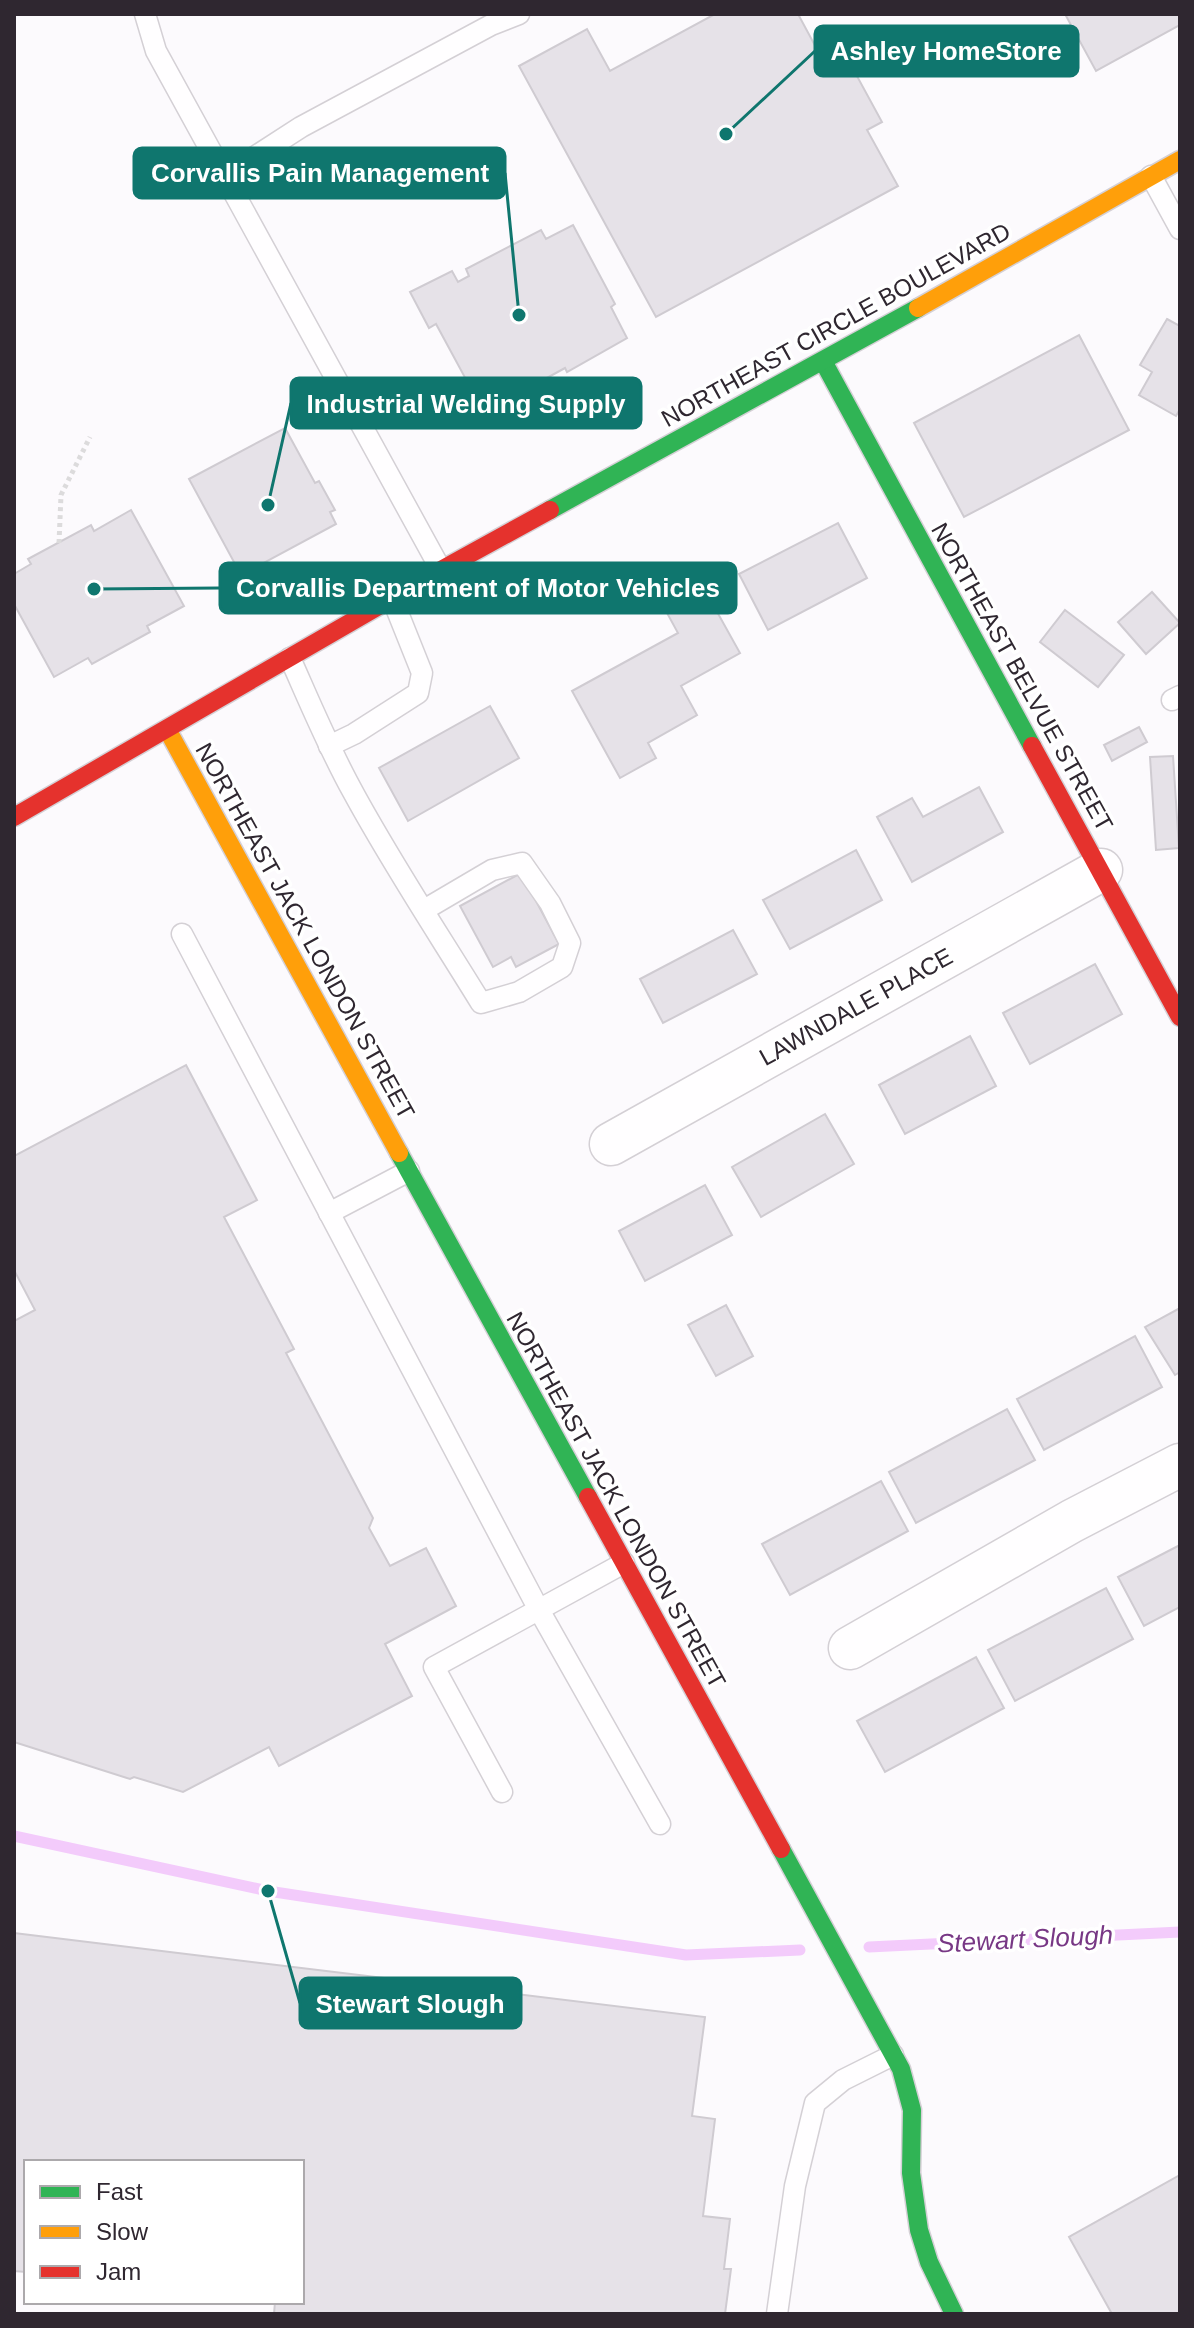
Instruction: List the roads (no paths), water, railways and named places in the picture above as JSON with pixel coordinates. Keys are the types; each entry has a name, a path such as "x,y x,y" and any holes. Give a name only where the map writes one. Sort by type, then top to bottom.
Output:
{"street":[{"name":"NORTHEAST CIRCLE BOULEVARD","path":"14,817 441,570 823,361 1180,160"},
{"name":"NORTHEAST BELVUE STREET","path":"823,361 1180,1017"},
{"name":"NORTHEAST JACK LONDON STREET","path":"167,729 893,2055 909,2095 914,2121 911,2168 916,2220 929,2267 954,2314"},
{"name":"LAWNDALE PLACE","path":"611,1144 1101,870"},
{"path":"850,1648 1072,1521 1180,1465"}],"lane":[{"path":"145,14 156,51 441,570"},
{"path":"225,176 301,127 491,25 519,14"},
{"path":"1151,176 1180,229"},
{"path":"329,746 354,734 418,693 422,673 392,598"},
{"path":"290,658 354,794 424,910 481,1003 519,992 562,967 570,943 550,903 522,863 492,870 424,910"},
{"path":"182,934 539,1610 660,1824"},
{"path":"329,1213 409,1171"},
{"path":"502,1792 434,1667 624,1563"},
{"path":"777,2314 795,2186 815,2103 843,2080 893,2055"}],"waterway":[{"name":"Stewart Slough","path":"14,1836 268,1891 686,1955 800,1950"},
{"name":"Stewart Slough","path":"869,1947 1180,1932"}],"place":[{"name":"Ashley HomeStore","path":"726,134"},
{"name":"Corvallis Pain Management","path":"519,315"},
{"name":"Industrial Welding Supply","path":"268,505"},
{"name":"Corvallis Department of Motor Vehicles","path":"94,589"},
{"name":"Stewart Slough","path":"268,1891"}]}
